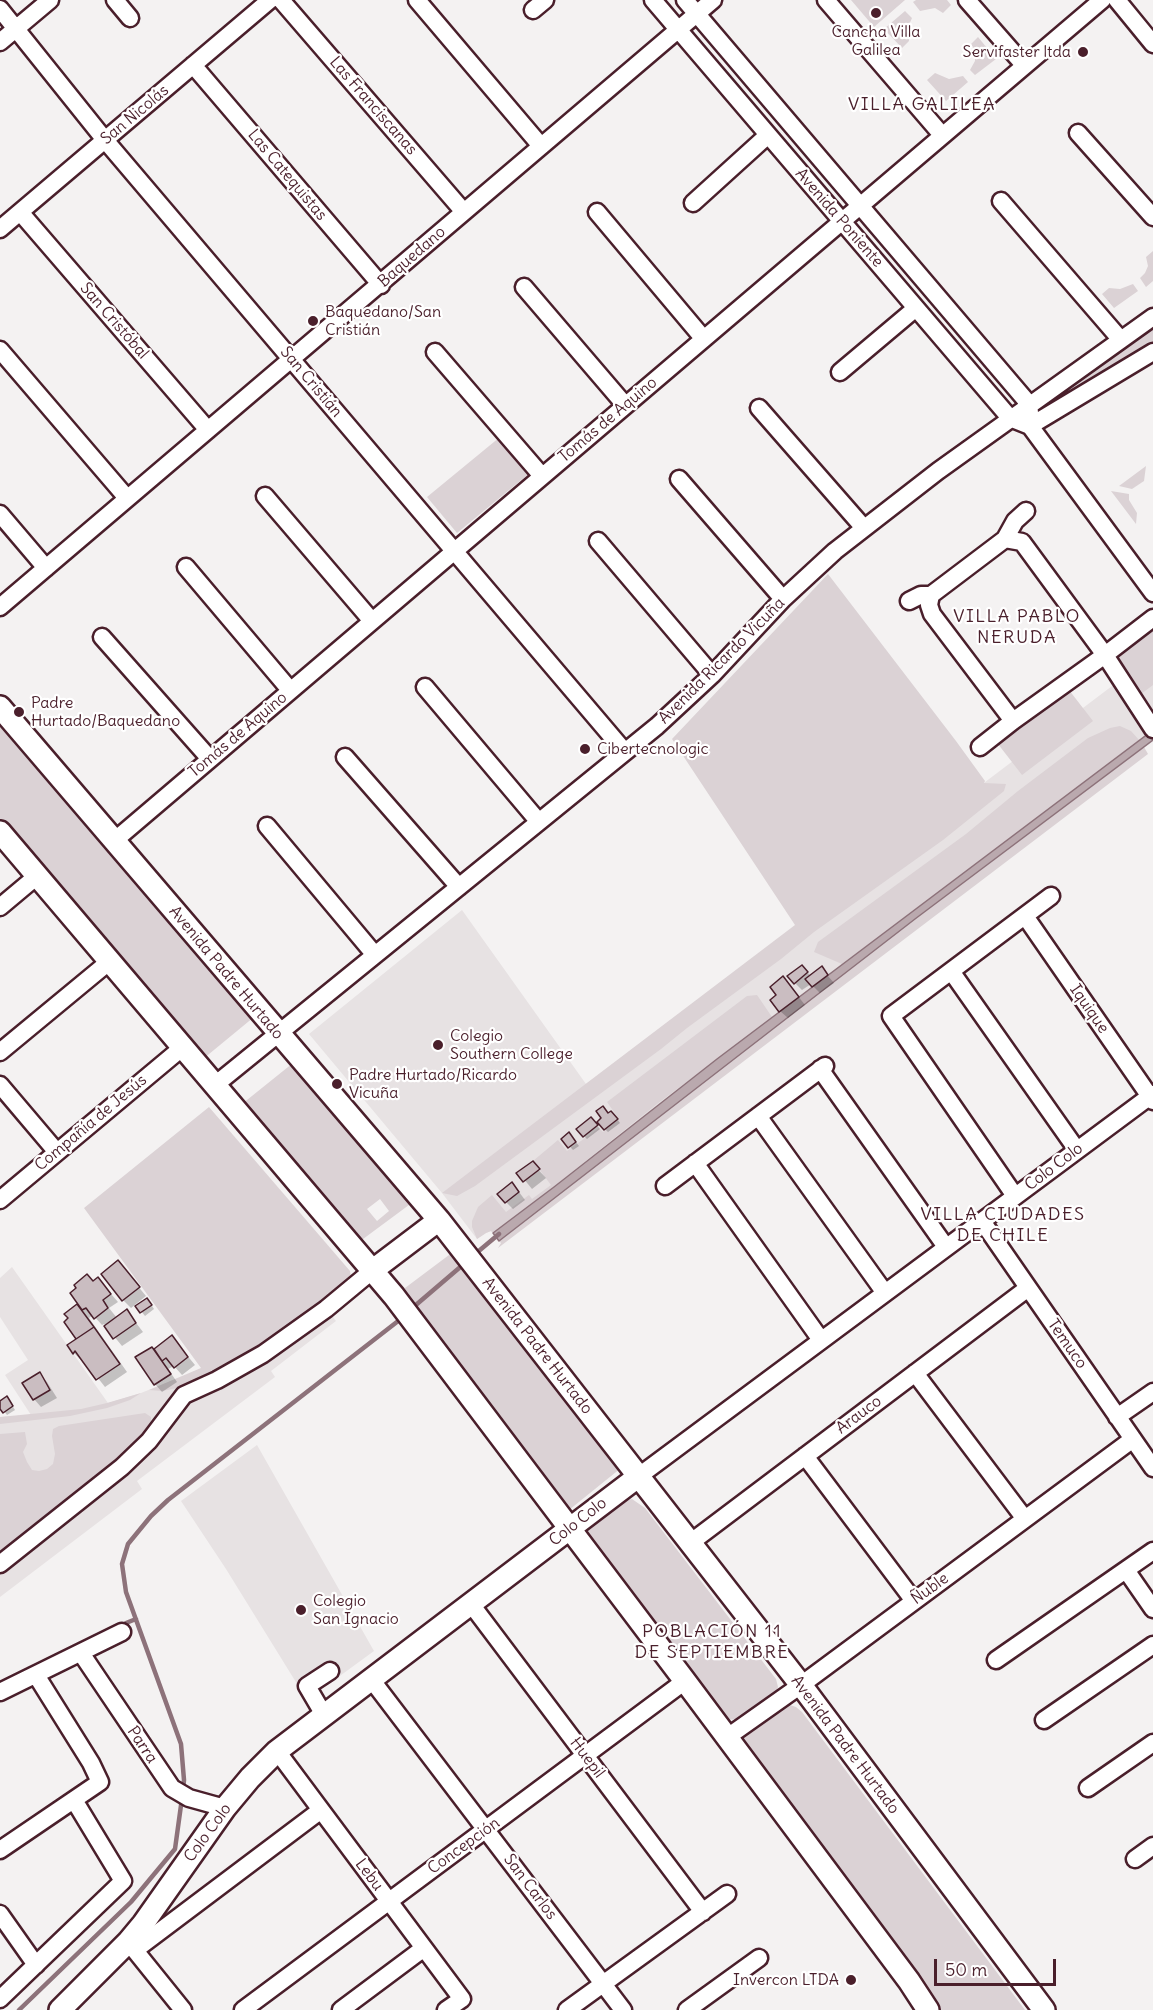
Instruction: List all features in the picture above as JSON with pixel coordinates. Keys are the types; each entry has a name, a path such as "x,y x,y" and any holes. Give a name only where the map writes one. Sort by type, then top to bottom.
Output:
{"main road":[{"name":"Avenida Padre Hurtado","path":"0,707 439,1220 801,1685 1044,2010"},
{"path":"0,832 373,1270 685,1682 909,1981 928,2010"},
{"path":"373,1270 439,1220"},
{"name":"Colo Colo","path":"60,2010 132,1946 143,1924 225,1808 277,1751 639,1476"}],"street":[{"path":"0,42 50,0"},
{"path":"114,0 130,18"},
{"name":"San Nicolás","path":"0,229 270,0"},
{"name":"Las Franciscanas","path":"281,0 464,212"},
{"path":"417,0 541,146"},
{"name":"Avenida Poniente","path":"653,0 1010,418 1030,426"},
{"name":"Avenida Poniente","path":"685,0 1029,404"},
{"name":"Baquedano","path":"0,607 713,0"},
{"path":"826,0 942,135"},
{"path":"967,0 1024,65"},
{"name":"Tomás de Aquino","path":"114,841 1102,0"},
{"path":"1117,0 1153,44"},
{"name":"San Cristián","path":"0,9 105,140 625,753"},
{"name":"Las Catequistas","path":"193,65 381,285"},
{"path":"1078,133 1153,217"},
{"path":"693,203 768,135"},
{"path":"1001,201 1121,340"},
{"name":"San Cristóbal","path":"20,212 208,430"},
{"path":"597,213 703,338"},
{"path":"524,287 625,405"},
{"path":"840,372 916,308"},
{"name":"Avenida Ricardo Vicuña","path":"215,1085 625,753 712,675 814,568 1010,418 1153,318"},
{"path":"0,350 127,498"},
{"path":"435,352 542,476"},
{"path":"1030,426 1153,352"},
{"path":"1029,404 1030,426 1153,593"},
{"path":"759,408 864,528"},
{"path":"679,479 783,599"},
{"path":"265,496 372,621"},
{"path":"1026,511 1014,521 1014,541 1105,656 1152,728"},
{"path":"0,514 46,568"},
{"path":"597,541 712,675"},
{"path":"909,601 931,595 1014,541"},
{"path":"186,567 291,690"},
{"path":"931,595 929,605 932,614 1012,721"},
{"path":"980,747 1153,618"},
{"path":"102,637 210,759"},
{"path":"424,687 539,822"},
{"path":"345,758 459,887"},
{"path":"267,826 375,955"},
{"path":"0,907 37,876"},
{"path":"1016,1196 891,1016 1051,896"},
{"name":"Iquique","path":"1025,916 1152,1097"},
{"path":"0,1052 110,961"},
{"path":"951,971 1077,1150"},
{"name":"Compañía de Jesús","path":"0,1200 183,1047"},
{"path":"665,1186 823,1067 946,1247"},
{"path":"0,1085 56,1151"},
{"name":"Colo Colo","path":"639,1476 1077,1150 1152,1097"},
{"path":"758,1116 885,1293"},
{"path":"695,1163 821,1340"},
{"name":"Temuco","path":"982,1221 1153,1468"},
{"path":"0,1564 122,1467 149,1440 184,1395 217,1380 263,1354 326,1309 373,1270"},
{"name":"Arauco","path":"690,1543 1028,1288"},
{"path":"915,1373 1025,1519"},
{"path":"1117,1417 1153,1392"},
{"name":"Ñuble","path":"726,1738 1133,1439"},
{"path":"805,1456 914,1601"},
{"path":"996,1660 1153,1551"},
{"path":"1126,1570 1153,1609"},
{"name":"Huepil","path":"471,1604 703,1912"},
{"path":"0,1692 122,1632"},
{"path":"1044,1720 1153,1645"},
{"name":"Parra","path":"81,1653 166,1780 183,1795 225,1808"},
{"path":"324,1715 307,1686 330,1671"},
{"path":"0,1850 100,1782 91,1763 36,1675"},
{"name":"San Carlos","path":"371,1679 623,2010"},
{"name":"Concepción","path":"243,2010 685,1682"},
{"path":"1088,1788 1153,1743"},
{"name":"Lebu","path":"277,1751 462,1999 446,2010"},
{"path":"0,1999 123,1881 74,1800"},
{"path":"183,2010 132,1946 321,1810"},
{"path":"1135,1859 1153,1846"},
{"path":"567,2010 727,1894"},
{"path":"0,1914 36,1965"},
{"path":"340,2010 424,1948"},
{"path":"687,2010 759,1958"}],"shaded area":[{"name":"Cancha Villa Galilea","path":"851,0 905,0 874,27"},
{"path":"916,0 947,0 951,5 943,13 935,8 920,11 913,2"},
{"path":"905,11 912,18 908,27 909,41 902,48 884,29"},
{"path":"978,37 996,59 975,75 970,70 975,61 975,51 971,44"},
{"path":"935,73 949,79 963,76 968,82 946,101 927,80"},
{"path":"1153,251 1153,281 1146,287 1140,278 1148,266 1146,257"},
{"path":"1133,284 1138,291 1114,308 1102,294 1109,288 1120,289"},
{"path":"1153,323 1153,342 1047,407 1043,407 1041,404"},
{"path":"500,437 531,472 457,533 427,497"},
{"path":"1146,466 1144,481 1132,489 1119,486"},
{"path":"1111,491 1129,494 1129,500 1137,513 1136,524"},
{"path":"828,574 956,741 985,781 984,783 1006,784 1004,791 943,840 814,932 661,1049 475,1186 457,1196 442,1193 795,925 672,739"},
{"path":"1145,630 1153,631 1153,685 1141,694 1116,658 1117,651"},
{"path":"1153,655 1153,730 717,1059 493,1233 491,1231 477,1239 442,1193 309,1034 462,910 586,1084"},
{"path":"1069,690 1093,721 1022,775 998,744"},
{"path":"0,719 254,1017 203,1059 0,821"},
{"path":"1120,726 1131,731 1139,740 842,964 814,952 818,942 966,834 1088,738"},
{"path":"1153,730 1153,740 915,919 499,1241 493,1233 717,1059"},
{"path":"1144,747 1148,754 498,1248 501,1243 499,1241 679,1100"},
{"path":"757,995 772,1017 771,1019 657,1104 493,1233 491,1231 477,1239 472,1221 478,1207 492,1195 506,1212 529,1195 532,1199 551,1185 533,1161 558,1140 567,1151 599,1128 603,1132 619,1119 607,1102 747,996"},
{"path":"293,1063 413,1202 359,1242 242,1104","holes":["380,1199 389,1211 377,1221 367,1209"]},
{"path":"209,1107 350,1271 351,1278 272,1341 213,1374 177,1388 162,1391 149,1390 201,1368 84,1208"},
{"path":"453,1252 621,1468 569,1510 401,1291"},
{"path":"12,1267 108,1403 141,1393 201,1369 312,1290 336,1321 271,1371 275,1377 137,1481 142,1489 0,1597 0,1417 31,1415 5,1375 28,1360 0,1317 0,1278"},
{"path":"141,1393 130,1400 107,1408 70,1416 0,1424 0,1417 81,1409"},
{"path":"145,1413 151,1417 151,1428 115,1465 0,1555 0,1434 25,1432 27,1444 23,1452 32,1470 39,1471 53,1464 55,1454 53,1429 59,1426"},
{"name":"Colegio San Ignacio","path":"257,1445 374,1651 307,1700 181,1501"},
{"path":"632,1499 645,1508 776,1679 778,1687 776,1693 738,1719 726,1720 588,1539 588,1530 593,1523 623,1501"},
{"path":"787,1704 802,1712 1025,2010 935,2010 743,1745 743,1736"}],"building":[{"path":"802,965 808,972 794,984 787,976"},
{"path":"822,966 828,975 812,987 805,979"},
{"path":"783,976 799,997 779,1012 770,1000 776,995 770,987"},
{"path":"603,1106 608,1113 611,1111 618,1119 604,1130 597,1122 601,1118 596,1111"},
{"path":"591,1117 598,1125 583,1137 576,1129"},
{"path":"569,1132 576,1142 568,1148 561,1139"},
{"path":"533,1161 540,1169 523,1182 516,1173"},
{"path":"512,1182 519,1192 505,1203 497,1194"},
{"path":"118,1260 140,1287 122,1301 101,1274"},
{"path":"87,1274 93,1281 98,1277 111,1294 103,1300 108,1308 94,1319 86,1308 82,1310 70,1293 76,1288 74,1285"},
{"path":"147,1298 152,1305 140,1313 135,1306"},
{"path":"77,1304 94,1327 76,1339 64,1322 68,1318 64,1314"},
{"path":"127,1309 136,1323 113,1339 104,1326"},
{"path":"94,1327 120,1364 96,1380 75,1351 73,1354 67,1345"},
{"path":"172,1335 188,1357 174,1368 166,1358 162,1361 154,1349"},
{"path":"152,1347 171,1374 154,1385 135,1357"},
{"path":"40,1372 50,1390 33,1400 22,1383"},
{"path":"7,1396 13,1406 3,1413 0,1409 0,1401"}],"waterway":[{"path":"474,1255 499,1234"},
{"path":"410,1310 465,1263"},
{"path":"183,1790 181,1744 126,1592 122,1564 128,1544 151,1516 168,1500 402,1318"},
{"path":"126,1623 136,1619"},
{"path":"19,2010 131,1902 175,1849 182,1798"}],"place":[{"name":"Cancha Villa Galilea","path":"876,13"},
{"name":"Servifaster ltda","path":"1083,52"},
{"name":"Baquedano/San Cristián","path":"313,321"},
{"name":"Padre Hurtado/Baquedano","path":"19,712"},
{"name":"Cibertecnologic","path":"585,749"},
{"name":"Colegio Southern College","path":"438,1045"},
{"name":"Padre Hurtado/Ricardo Vicuña","path":"337,1084"},
{"name":"Colegio San Ignacio","path":"301,1610"},
{"name":"Invercon LTDA","path":"851,1980"}],"district":[{"name":"VILLA GALILEA","path":"922,105"},
{"name":"VILLA PABLO NERUDA","path":"1017,627"},
{"name":"VILLA CIUDADES DE CHILE","path":"1003,1225"},
{"name":"POBLACIÓN 11 DE SEPTIEMBRE","path":"712,1642"}]}
